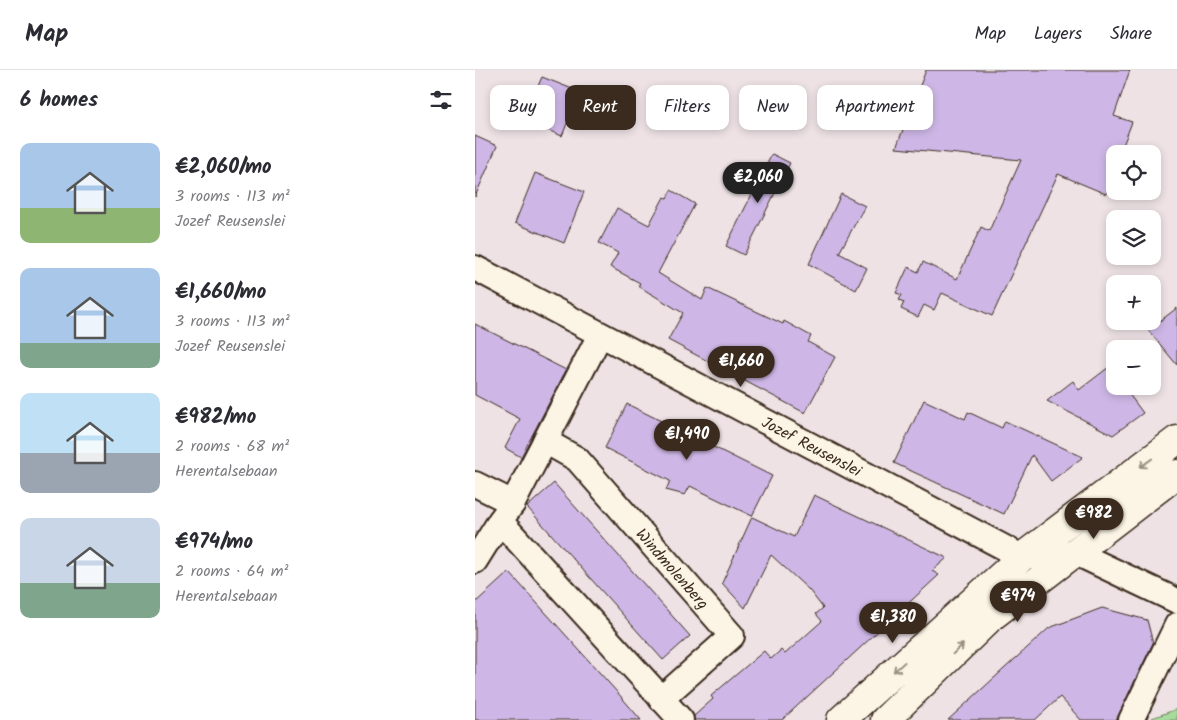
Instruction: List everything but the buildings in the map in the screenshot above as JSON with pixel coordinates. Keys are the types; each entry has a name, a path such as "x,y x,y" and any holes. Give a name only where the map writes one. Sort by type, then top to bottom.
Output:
{"main road":[{"path":"841,720 974,598 1022,558 1177,440"},
{"path":"885,720 991,617 1177,474"}],"street":[{"name":"Jozef Reusenslei","path":"475,268 1022,558"},
{"path":"475,561 508,510 601,335"},
{"name":"Windmolenberg","path":"508,510 669,713 732,636 577,459 545,440"},
{"path":"475,484 508,510"},
{"path":"1018,596 1022,558 1074,552 1177,601"},
{"path":"1131,720 1177,624"}],"green space":[{"path":"1177,709 1177,720 1151,720 1152,718"}]}
